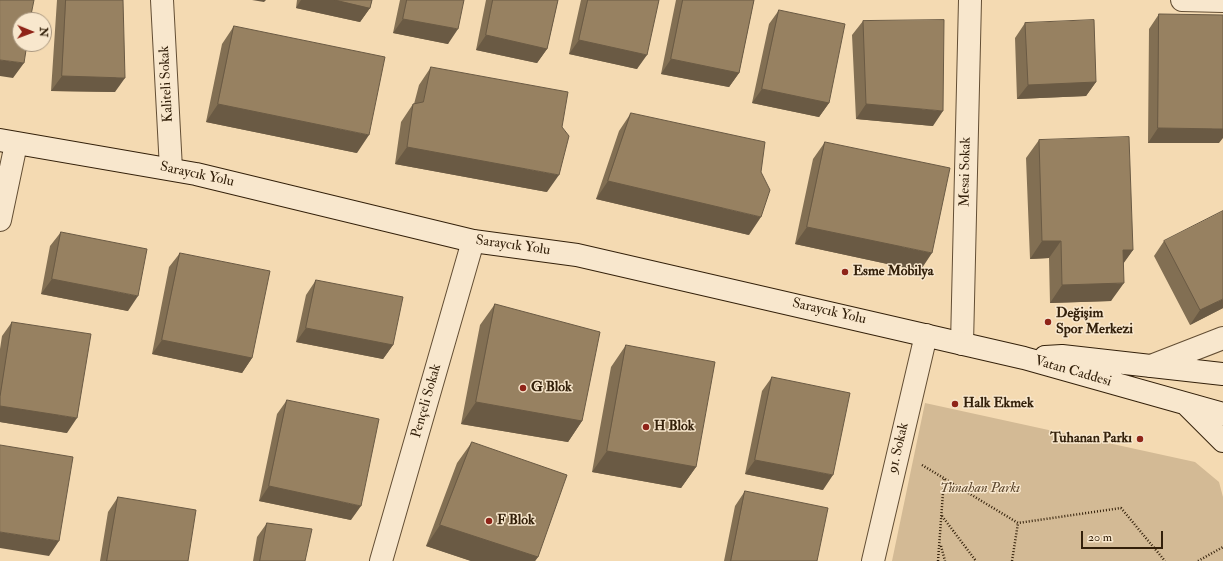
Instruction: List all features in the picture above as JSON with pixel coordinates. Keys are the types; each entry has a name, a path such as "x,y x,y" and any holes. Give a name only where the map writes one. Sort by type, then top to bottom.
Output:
{"main road":[{"name":"Kaliteli Sokak","path":"162,0 171,169"},
{"name":"Mesai Sokak","path":"962,344 970,0"},
{"path":"1182,0 1223,1"},
{"name":"Saraycık Yolu","path":"8,142 171,169 473,240 577,255 1024,358"},
{"path":"0,220 8,142"},
{"name":"Pençeli Sokak","path":"381,561 473,240"},
{"name":"91. Sokak","path":"873,561 926,335"},
{"path":"1151,366 1223,338"},
{"name":"Vatan Caddesi","path":"1024,358 1062,356 1219,373"},
{"name":"Vatan Caddesi","path":"1024,358 1223,414"},
{"path":"1187,405 1223,440"}],"path":[{"path":"919,464 1018,523 1122,508 1165,561"},
{"path":"938,561 944,479"},
{"path":"942,516 976,561"},
{"path":"1012,561 1018,523"},
{"path":"940,543 945,561"},
{"path":"1198,561 1223,547"}],"green space":[{"name":"Tunahan Parkı","path":"925,403 1195,462 1219,482 1223,497 1223,561 892,561"}],"building":[{"path":"0,0 34,0 32,12 12,12 12,52 26,52 24,63 0,60"},
{"path":"66,0 123,0 125,78 62,76"},
{"path":"335,0 372,0 370,8"},
{"path":"407,0 464,0 458,29 403,19"},
{"path":"493,0 558,0 547,49 486,35"},
{"path":"588,0 659,0 647,55 579,40"},
{"path":"683,0 754,0 739,73 671,59"},
{"path":"779,10 845,24 829,103 762,89"},
{"path":"1159,14 1223,15 1223,129 1158,128"},
{"path":"944,20 943,111 866,104 863,21"},
{"path":"1094,20 1096,82 1028,85 1025,23"},
{"path":"234,26 385,57 369,135 218,104"},
{"path":"431,67 568,92 562,127 569,136 559,175 407,147 413,104 423,102"},
{"path":"631,113 765,142 761,172 770,190 761,217 608,181"},
{"path":"1129,137 1133,250 1123,250 1124,283 1062,285 1061,241 1042,241 1039,140"},
{"path":"825,142 950,168 932,253 807,227"},
{"path":"1223,211 1223,299 1200,310 1164,241"},
{"path":"61,232 147,249 138,296 52,279"},
{"path":"180,253 270,271 252,358 162,340"},
{"path":"316,280 403,297 393,345 306,328"},
{"name":"G Blok","path":"495,304 600,332 582,421 476,402"},
{"path":"12,322 91,334 77,418 0,406 0,397"},
{"name":"H Blok","path":"626,345 715,362 696,467 607,451"},
{"path":"772,377 850,393 833,475 755,460"},
{"path":"287,400 379,419 361,506 269,486"},
{"name":"F Blok","path":"472,442 567,475 538,557 440,525"},
{"path":"0,445 73,457 59,541 0,532"},
{"path":"745,491 828,508 817,561 731,561"},
{"path":"118,497 196,510 188,561 107,561"},
{"path":"267,523 312,529 305,561 260,561"}],"place":[{"name":"Esme Mobilya","path":"845,272"},
{"name":"Değişim Spor Merkezi","path":"1048,322"},
{"name":"G Blok","path":"523,388"},
{"name":"Halk Ekmek","path":"955,404"},
{"name":"H Blok","path":"646,427"},
{"name":"Tuhanan Parkı","path":"1140,439"},
{"name":"F Blok","path":"489,521"}]}
